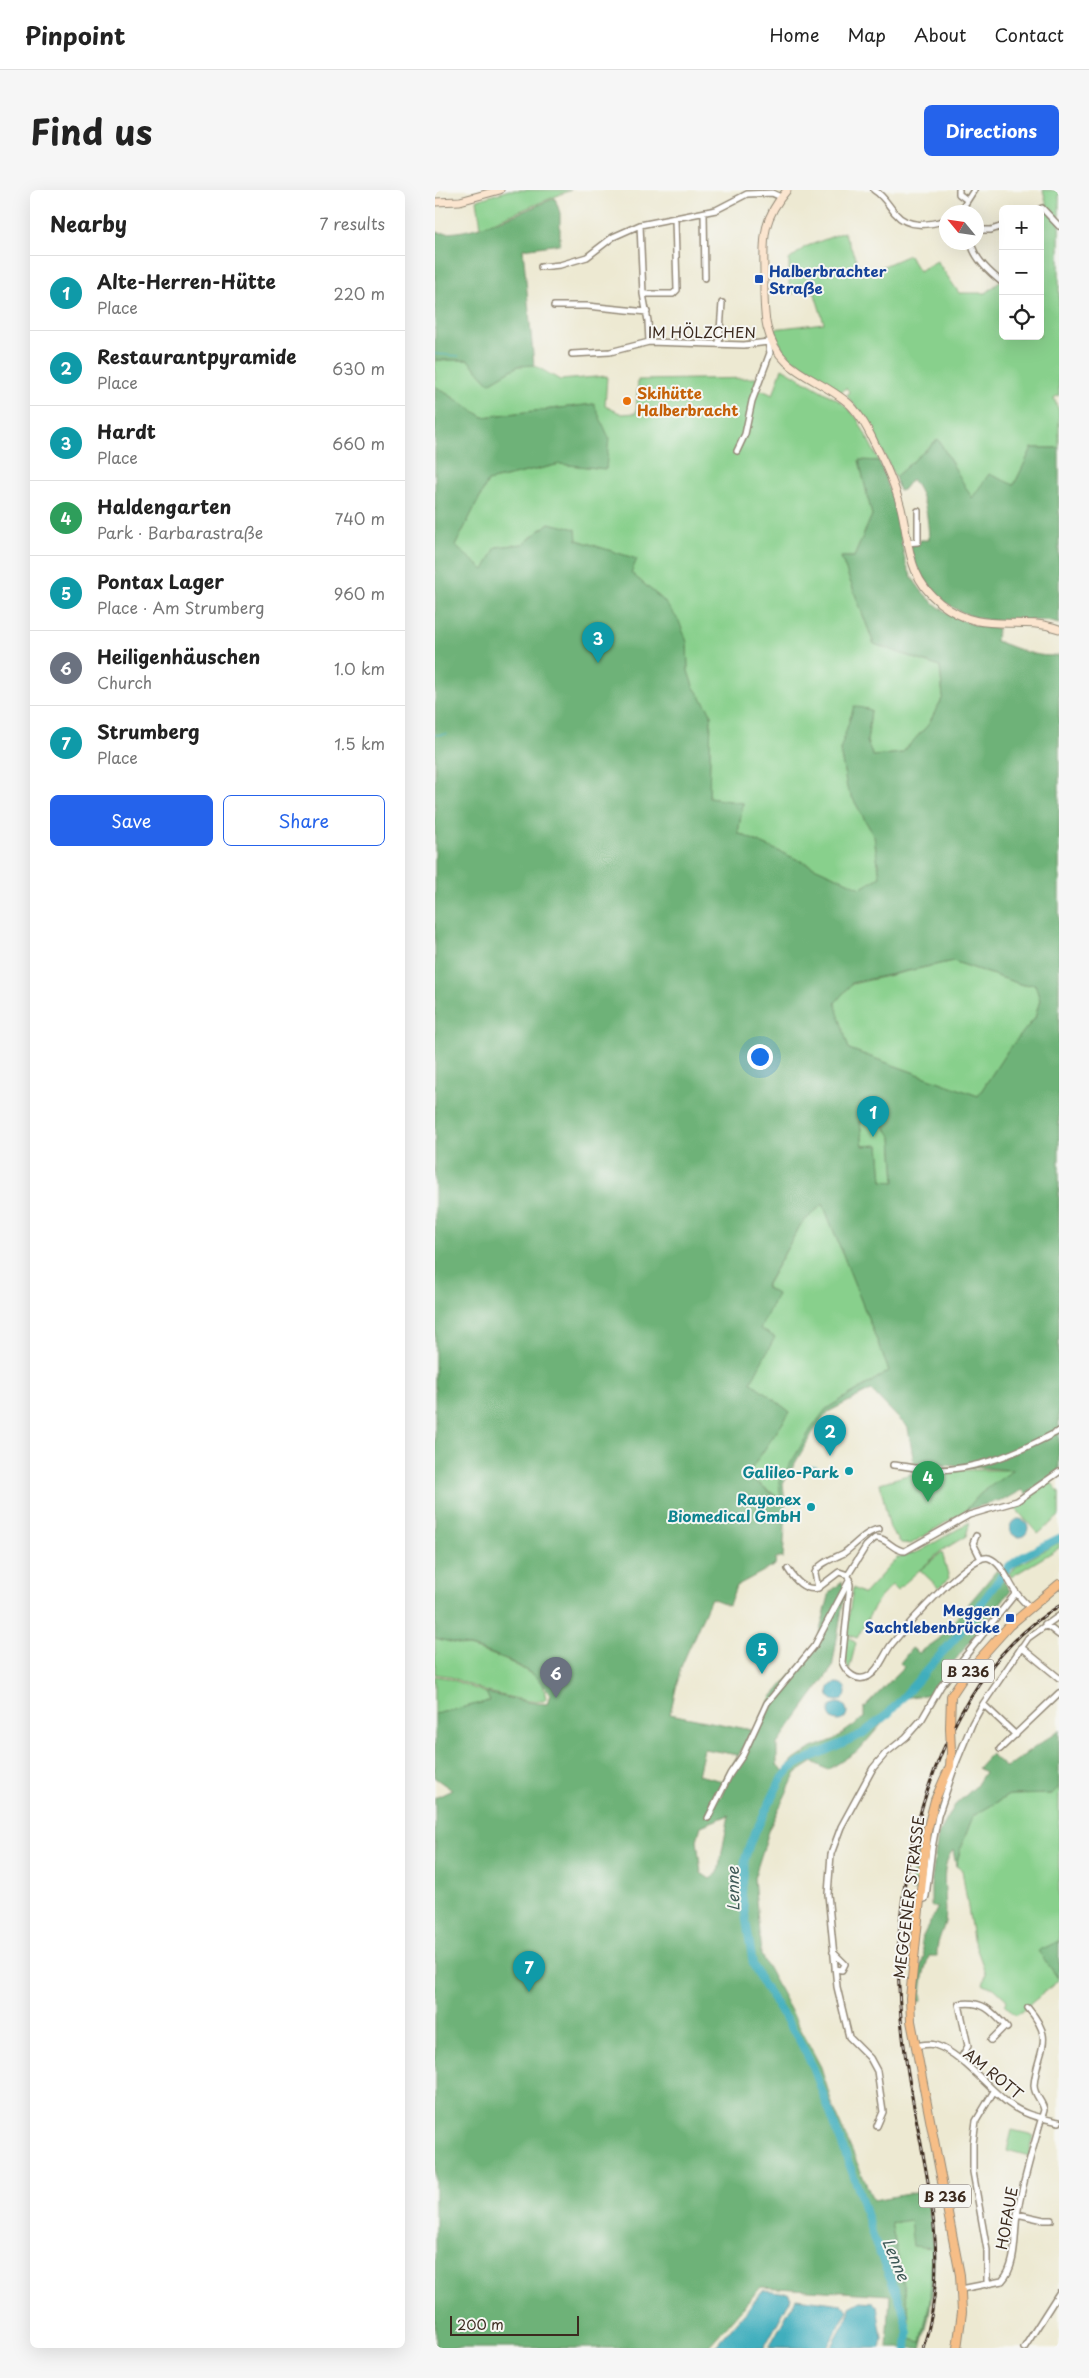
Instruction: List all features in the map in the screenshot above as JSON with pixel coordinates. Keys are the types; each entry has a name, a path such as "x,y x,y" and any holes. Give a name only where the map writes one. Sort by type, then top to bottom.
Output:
{"main road":[{"path":"435,202 466,200 500,190"},
{"path":"787,190 768,218 763,249 765,315 770,341 795,370 841,397 860,416 893,484 901,510 911,562 923,584 942,604 969,619 993,624 1039,624 1059,629"},
{"name":"MEGGENER STRASSE","path":"915,2046 910,1998 920,1899 927,1831 935,1800 950,1766 950,1703 957,1686 987,1648 1059,1584"},
{"name":"B 236","path":"915,2046 961,2289 962,2312 957,2348"}],"street":[{"path":"874,190 881,195 899,217 907,222 925,224 939,221"},
{"path":"959,190 959,194 967,200"},
{"path":"964,205 974,190"},
{"path":"541,267 587,257 613,237 640,225 716,210 747,194 772,193 781,197"},
{"path":"1044,210 1059,226"},
{"path":"703,213 705,278"},
{"path":"643,294 673,294 677,290 675,219"},
{"path":"640,225 643,294 647,312 649,342"},
{"path":"984,230 999,227"},
{"path":"973,250 987,269 999,280"},
{"path":"719,344 722,303"},
{"path":"554,306 587,306 647,312"},
{"path":"737,452 745,434 753,401 770,353 770,341"},
{"name":"IM HÖLZCHEN","path":"572,354 610,352 649,342 719,344 770,341"},
{"path":"906,543 918,542 919,511"},
{"path":"893,1465 931,1470 978,1464 1014,1454 1059,1431"},
{"path":"708,1818 769,1699 815,1645 866,1546 875,1538 880,1538 897,1549 905,1551 969,1515 1017,1501 1059,1472"},
{"path":"818,1588 815,1573 819,1567 853,1547 874,1530 879,1529"},
{"path":"976,1536 973,1543 981,1559"},
{"path":"849,1577 842,1662 851,1675 866,1678 874,1672 895,1641 961,1571 981,1559 991,1559 999,1566 1015,1591 1030,1608"},
{"path":"788,1568 799,1584 809,1588 818,1588 839,1572 849,1577"},
{"path":"877,2126 883,2112 877,2071 873,2061 849,2037 843,2020 833,1952 827,1880 831,1854 841,1827 878,1760 923,1719 944,1682 1015,1591"},
{"path":"920,1899 926,1896 932,1848 943,1799 963,1746 983,1704 1027,1638 1059,1616"},
{"path":"1045,1624 1059,1635"},
{"path":"1021,1647 1059,1678"},
{"path":"1000,1748 1059,1693"},
{"path":"983,1704 1016,1735"},
{"path":"833,1952 845,1964 842,1970 835,1969"},
{"path":"960,2060 968,2046 959,2004 972,2002 986,2007 1006,2027 991,2040"},
{"path":"1029,2008 1039,2020 1045,2040 1034,2086 1036,2095 1044,2107 1042,2118"},
{"name":"AM ROTT","path":"915,2046 933,2044 960,2060 994,2091 1021,2111 1059,2122"},
{"path":"987,2285 987,2250 973,2172 973,2144 976,2121 994,2091"},
{"name":"HOFAUE","path":"961,2289 1002,2281 1008,2272 1017,2214 1042,2118"},
{"path":"1017,2214 1051,2220"},
{"path":"1024,2348 1059,2294"}],"green space":[{"path":"509,190 571,190 481,227 477,200"},
{"path":"1043,190 1059,190 1059,395 1054,398 1059,411 1059,448 1032,448 1014,485 971,498 938,439 895,477 869,423 847,396 849,391 846,388 841,392 815,378 793,363 785,354 773,329 824,323 814,291 789,294 789,260 805,247 844,232 863,275 909,255 919,271 937,261 959,293 986,293 999,282 999,340 1044,340 1044,207 1047,205"},
{"path":"555,198 560,213 560,244 523,249 534,365 518,366 489,383 468,360 435,360 435,232 448,233 479,227"},
{"path":"435,360 468,360 489,383 518,366 534,365 560,380 607,376 605,406 622,414 636,413 638,380 757,378 755,387 773,395 782,368 841,402 857,418 879,461 859,460 872,515 854,557 841,557 874,644 940,667 943,697 928,725 902,753 873,756 867,742 871,710 854,707 840,750 847,788 874,836 880,877 861,888 738,833 743,803 709,798 711,713 693,686 688,671 687,642 663,600 631,573 636,559 577,540 549,523 523,544 496,547 484,571 455,546 488,481 560,464 606,469 594,404 483,417 435,386"},
{"path":"435,386 483,417 594,404 609,438 606,469 560,464 488,481 455,546 484,570 496,547 523,544 549,523 576,529 577,540 637,559 631,573 663,600 679,621 687,642 688,671 693,686 711,713 709,798 743,803 738,833 861,888 880,877 874,836 847,788 840,750 854,706 871,710 867,742 873,756 902,753 928,725 943,697 940,667 874,644 841,557 854,557 872,515 859,460 879,461 898,519 903,552 909,571 924,594 935,604 958,619 971,624 998,628 996,641 1035,654 1059,655 1059,1470 1026,1494 1022,1490 1008,1498 966,1510 980,1494 1013,1470 914,1463 908,1428 871,1390 828,1412 813,1432 783,1484 786,1511 783,1558 776,1558 775,1565 736,1586 729,1605 711,1598 681,1667 670,1714 752,1730 717,1796 720,1798 772,1697 816,1646 830,1592 842,1582 845,1591 832,1668 777,1744 777,1765 784,1771 794,1760 812,1748 833,1740 864,1718 864,1708 904,1667 900,1663 912,1648 919,1653 939,1639 997,1570 1010,1591 948,1669 931,1694 904,1698 859,1750 828,1770 813,1762 796,1773 771,1825 754,1878 761,1955 821,2067 833,2107 873,2200 926,2191 932,2232 934,2270 927,2327 921,2348 887,2348 890,2295 761,2287 707,2348 435,2348 435,1798 452,1790 435,1778 435,1714 490,1701 486,1693 527,1702 547,1704 550,1694 541,1682 514,1663 482,1650 435,1638","holes":["953,961 1023,985 1035,984 1040,1000 1035,1018 1008,1050 978,1096 849,1049 835,1003 852,983","879,1119 892,1137 895,1182 882,1181 879,1145 863,1146 860,1122","823,1204 889,1371 826,1409 811,1429 779,1483 781,1500 747,1475 790,1412 751,1382 775,1337 760,1329 777,1294 765,1287 801,1224","704,1749 738,1755 723,1781 698,1775","729,1815 718,1873 710,1879 701,1873 697,1840 701,1826","910,2220 913,2246 932,2248 930,2301 921,2342 910,2339 908,2305 891,2223"]},
{"path":"938,439 972,498 989,474 1014,485 1032,448 1059,448 1059,624 1030,620 1001,621 982,619 969,615 945,602 935,593 919,571 910,546 920,543 920,540 929,540 927,516 920,493 912,479 903,490 899,491 895,477"},
{"path":"953,961 1023,985 1035,984 1040,1000 1035,1018 1008,1050 978,1096 849,1049 834,1003 852,984"},
{"path":"879,1119 892,1137 895,1182 882,1181 879,1145 863,1146 860,1122"},
{"path":"823,1204 889,1371 826,1409 779,1483 782,1500 747,1475 790,1412 751,1382 774,1337 759,1329 777,1294 765,1288 801,1224"},
{"path":"925,1470 1014,1470 980,1494 966,1510 911,1544 901,1543 890,1529 880,1483"},
{"path":"1050,1481 1059,1492 1059,1516 1038,1534 1015,1508"},
{"path":"970,1522 966,1536 941,1551 897,1590 892,1585 878,1600 857,1638 846,1634 853,1588 864,1594 897,1558 920,1551"},
{"path":"1059,1542 1059,1548 1011,1577 1009,1573 1018,1565"},
{"path":"942,1552 949,1578 939,1588 920,1570"},
{"path":"846,1635 856,1643 849,1670 844,1656"},
{"path":"435,1638 492,1654 518,1666 543,1683 546,1699 544,1701 527,1701 487,1692 448,1676 435,1674"},
{"path":"435,1676 448,1678 486,1693 490,1701 435,1714"},
{"path":"1059,1730 1059,1787 1052,1794 1009,1795 973,1816 956,1866 953,1850 948,1858 944,1875 945,1922 938,1942 937,1956 929,1956 922,1984 922,2001 917,2002 919,1972 924,1956 921,1940 938,1907 931,1906 931,1885 938,1835 955,1805 976,1786 985,1772 978,1768 991,1754 1006,1768"},
{"path":"1059,1787 1059,1941 1039,1951 1059,1980 1016,2016 1004,2004 1007,2001 1006,1999 994,1988 983,1984 986,1974 973,1939 962,1870 956,1866 973,1816 1009,1795 1052,1794"},
{"path":"917,1849 920,1852 917,1891 910,1891"},
{"path":"1059,1941 1059,1979 1038,1951"},
{"path":"1012,2130 1034,2135 1029,2156 1007,2150"},
{"path":"910,2220 932,2248 930,2301 921,2343 910,2339 908,2305 891,2223"}],"water":[{"path":"1019,1519 1027,1524 1028,1528 1023,1536 1019,1537 1011,1532 1010,1528 1015,1520"},
{"path":"837,1683 843,1686 846,1692 843,1698 837,1701 831,1698 828,1692 831,1686"},
{"path":"838,1703 844,1706 847,1712 844,1718 838,1721 832,1718 829,1712 832,1706"},
{"path":"764,2290 788,2293 791,2298 764,2348 714,2348"},
{"path":"796,2298 842,2304 848,2310 827,2348 769,2347"},
{"path":"861,2301 873,2302 877,2306 882,2338 880,2348 831,2348 848,2317 850,2307"}],"waterway":[{"path":"435,354 459,356"},
{"path":"435,735 447,734"},
{"path":"806,1470 811,1466 817,1467"},
{"name":"Lenne","path":"907,2348 908,2333 902,2306 874,2240 858,2188 813,2067 797,2036 762,1983 753,1964 742,1895 745,1859 750,1843 780,1781 790,1769 862,1734 889,1713 958,1635 1008,1567 1022,1557 1059,1538"}],"railway":[{"path":"923,2348 932,2312 936,2277 935,2240 926,2168 906,2060 901,2014 898,1952 904,1891 912,1845 925,1798 942,1751 964,1708 991,1668 1022,1634 1059,1606"}],"place":[{"name":"Halberbrachter Straße","path":"759,279"},
{"name":"Skihütte Halberbracht","path":"627,401"},
{"name":"Hardt","path":"598,663"},
{"name":"Alte-Herren-Hütte","path":"873,1137"},
{"name":"Restaurantpyramide","path":"830,1456"},
{"name":"Galileo-Park","path":"849,1471"},
{"name":"Haldengarten","path":"928,1502"},
{"name":"Rayonex Biomedical GmbH","path":"811,1507"},
{"name":"Meggen Sachtlebenbrücke","path":"1010,1618"},
{"name":"Pontax Lager","path":"762,1674"},
{"name":"Heiligenhäuschen","path":"556,1698"},
{"name":"Strumberg","path":"529,1992"}]}
